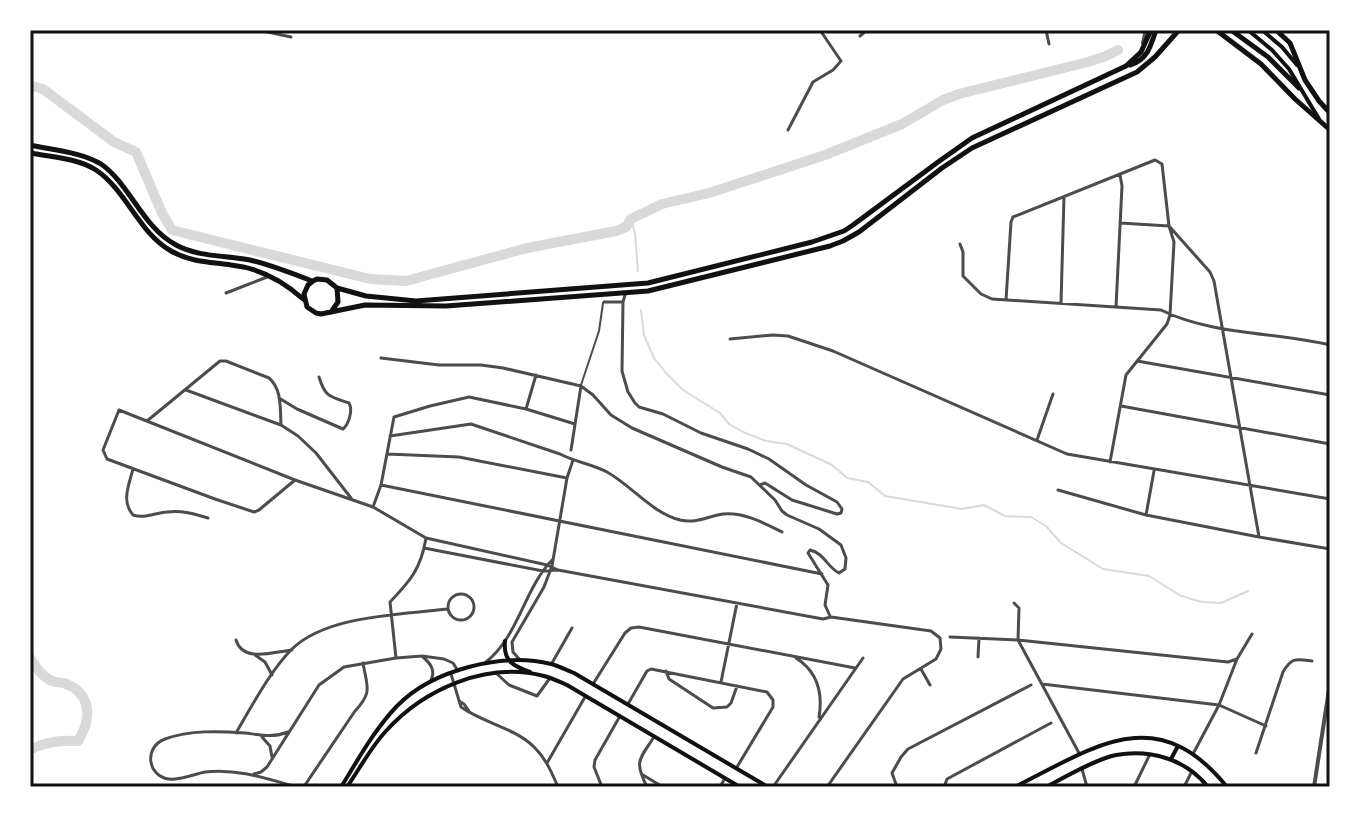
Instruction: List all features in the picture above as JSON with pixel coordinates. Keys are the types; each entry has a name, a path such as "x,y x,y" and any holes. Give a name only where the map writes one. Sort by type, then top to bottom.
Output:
{"main road":[{"path":"30,145 84,157 102,165 164,238 178,247 195,253 254,261 313,281 327,280 337,288 366,296 416,301 634,284 681,276 844,231 972,138 1126,66 1141,52 1151,30"},
{"path":"1126,66 1138,63 1145,56 1150,48 1151,30"},
{"path":"30,153 70,160 94,169 156,240 177,254 270,275 304,299 307,307 316,313 326,314 365,305 446,306 626,293 670,286 843,241 964,152 1144,67 1179,30"},
{"path":"1216,30 1261,64 1330,130"},
{"path":"1231,30 1268,57 1299,88"},
{"path":"1248,30 1282,60 1319,119"},
{"path":"1262,30 1282,47 1330,113"},
{"path":"1276,30 1290,43 1302,73"},
{"path":"304,299 306,289 313,281"},
{"path":"331,312 338,302 337,288"},
{"path":"505,641 508,660 517,668 550,678 586,696 740,787"},
{"path":"341,787 381,725 409,695 458,671 508,660 551,664 574,673 771,787"},
{"path":"347,787 385,732 406,710 430,695 473,677 496,673 536,674"},
{"path":"406,710 409,695"},
{"path":"672,747 679,734"},
{"path":"1015,787 1079,753 1126,738 1163,740 1178,746 1209,766 1227,787"},
{"path":"1171,759 1178,746"},
{"path":"1046,787 1113,755 1150,754 1171,759 1192,771 1208,787"}],"street":[{"path":"258,30 291,37"},
{"path":"788,130 813,82 841,61 820,30"},
{"path":"860,36 867,30"},
{"path":"1046,30 1049,44"},
{"path":"1006,300 1011,219 1155,160 1162,164 1169,226 1174,242 1170,315 1167,324 1126,375 1110,462"},
{"path":"1116,307 1120,175"},
{"path":"1061,303 1064,197"},
{"path":"1120,223 1169,226 1212,276 1259,537"},
{"path":"960,244 963,276 985,297 1161,310 1177,318 1330,345"},
{"path":"226,293 270,275"},
{"path":"626,293 623,302 622,371 635,403 769,459 837,502 841,513 792,500 765,483 760,485"},
{"path":"571,450 581,386 599,331 604,302 623,302"},
{"path":"730,339 788,336 844,356 1067,454 1330,499"},
{"path":"381,358 439,365 481,365 581,386 611,415 632,428 713,464 751,477 787,515 819,529 841,545 847,566 842,572 835,572 817,552 810,550 808,555 828,585 825,608 831,617"},
{"path":"147,421 214,363 226,361 269,378 277,385 281,425"},
{"path":"1137,361 1330,395"},
{"path":"526,409 536,375"},
{"path":"279,398 343,429 347,426 351,405 329,396 322,388 319,377"},
{"path":"186,390 281,425 298,436 316,453 351,498"},
{"path":"1037,442 1053,394"},
{"path":"373,507 381,485 394,417 469,397 526,409 575,424"},
{"path":"1121,406 1330,444"},
{"path":"295,480 254,512 107,459 103,450 119,410 295,480 373,507 426,538 558,570 823,619 831,617 931,631 940,638 939,654 932,662 903,679 827,787"},
{"path":"390,436 471,424 597,467 673,517 695,521 735,514 782,532"},
{"path":"387,454 459,457 567,478"},
{"path":"520,660 513,652 512,642 544,587 553,559 573,460"},
{"path":"133,469 126,502 127,508 137,517 170,511 208,518"},
{"path":"1146,515 1154,469"},
{"path":"381,485 822,574"},
{"path":"1058,490 1146,515 1330,549"},
{"path":"396,658 390,602 417,571 426,538"},
{"path":"424,548 543,571"},
{"path":"482,664 505,641 543,571 550,567"},
{"path":"456,594 469,596 474,603 471,616 463,620 451,617 447,609 449,600 456,594"},
{"path":"721,682 737,603"},
{"path":"1014,603 1019,608 1018,640 1079,753"},
{"path":"236,733 272,675 302,642 335,624 351,620 447,609"},
{"path":"593,684 625,633 639,627 855,668"},
{"path":"551,664 572,628"},
{"path":"1193,754 1219,705 1237,659 1252,634"},
{"path":"950,637 1018,640 1228,662 1237,659"},
{"path":"978,657 979,638"},
{"path":"236,640 241,650 255,655 292,650"},
{"path":"255,655 265,662 272,675"},
{"path":"422,656 433,671 429,683"},
{"path":"250,775 267,767 319,685 344,667 422,656 444,659 453,663 458,671"},
{"path":"792,656 811,670 819,684 819,721"},
{"path":"771,787 863,658"},
{"path":"1256,753 1283,672 1294,660 1312,661"},
{"path":"288,732 275,737 204,732 165,739 152,752 151,764 153,770 168,779 205,772 250,775 297,787 305,785 365,701 368,692 363,663"},
{"path":"628,704 647,671 655,669 767,692 772,697 771,711 737,768"},
{"path":"921,669 930,685"},
{"path":"666,671 669,679 713,708 727,707 737,686"},
{"path":"496,673 509,685 537,696 550,678"},
{"path":"451,674 459,701 469,711 533,745 547,763 558,787"},
{"path":"1314,787 1330,683"},
{"path":"1042,684 1219,705 1266,726"},
{"path":"897,787 892,773 908,749 1031,685"},
{"path":"547,763 586,696"},
{"path":"602,787 594,767 595,760 620,716"},
{"path":"944,787 947,779 1051,723"},
{"path":"259,735 270,746 272,757"},
{"path":"647,787 640,773 639,761 654,736"},
{"path":"1134,787 1150,754"},
{"path":"267,767 267,774 272,780"},
{"path":"1082,769 1087,787"},
{"path":"1184,787 1192,771"},
{"path":"640,773 663,787"},
{"path":"720,787 725,778"}],"waterway":[{"path":"30,85 43,89 114,142 136,152 172,230 370,279 406,281 527,248 616,231 626,227 631,219 662,204 709,193 825,155 902,124 959,94 1088,62 1118,50"},
{"path":"631,219 638,271"},
{"path":"641,310 644,335 654,358 666,373 683,390 743,432 766,441 787,444 832,465 847,478 868,482 885,496 962,509 984,505 1005,516 1031,517 1046,526 1061,543 1103,569 1149,576 1181,596 1221,603 1248,591"},
{"path":"30,658 45,677 73,687 80,693 87,708 86,724 78,741 53,742 30,750"}]}
